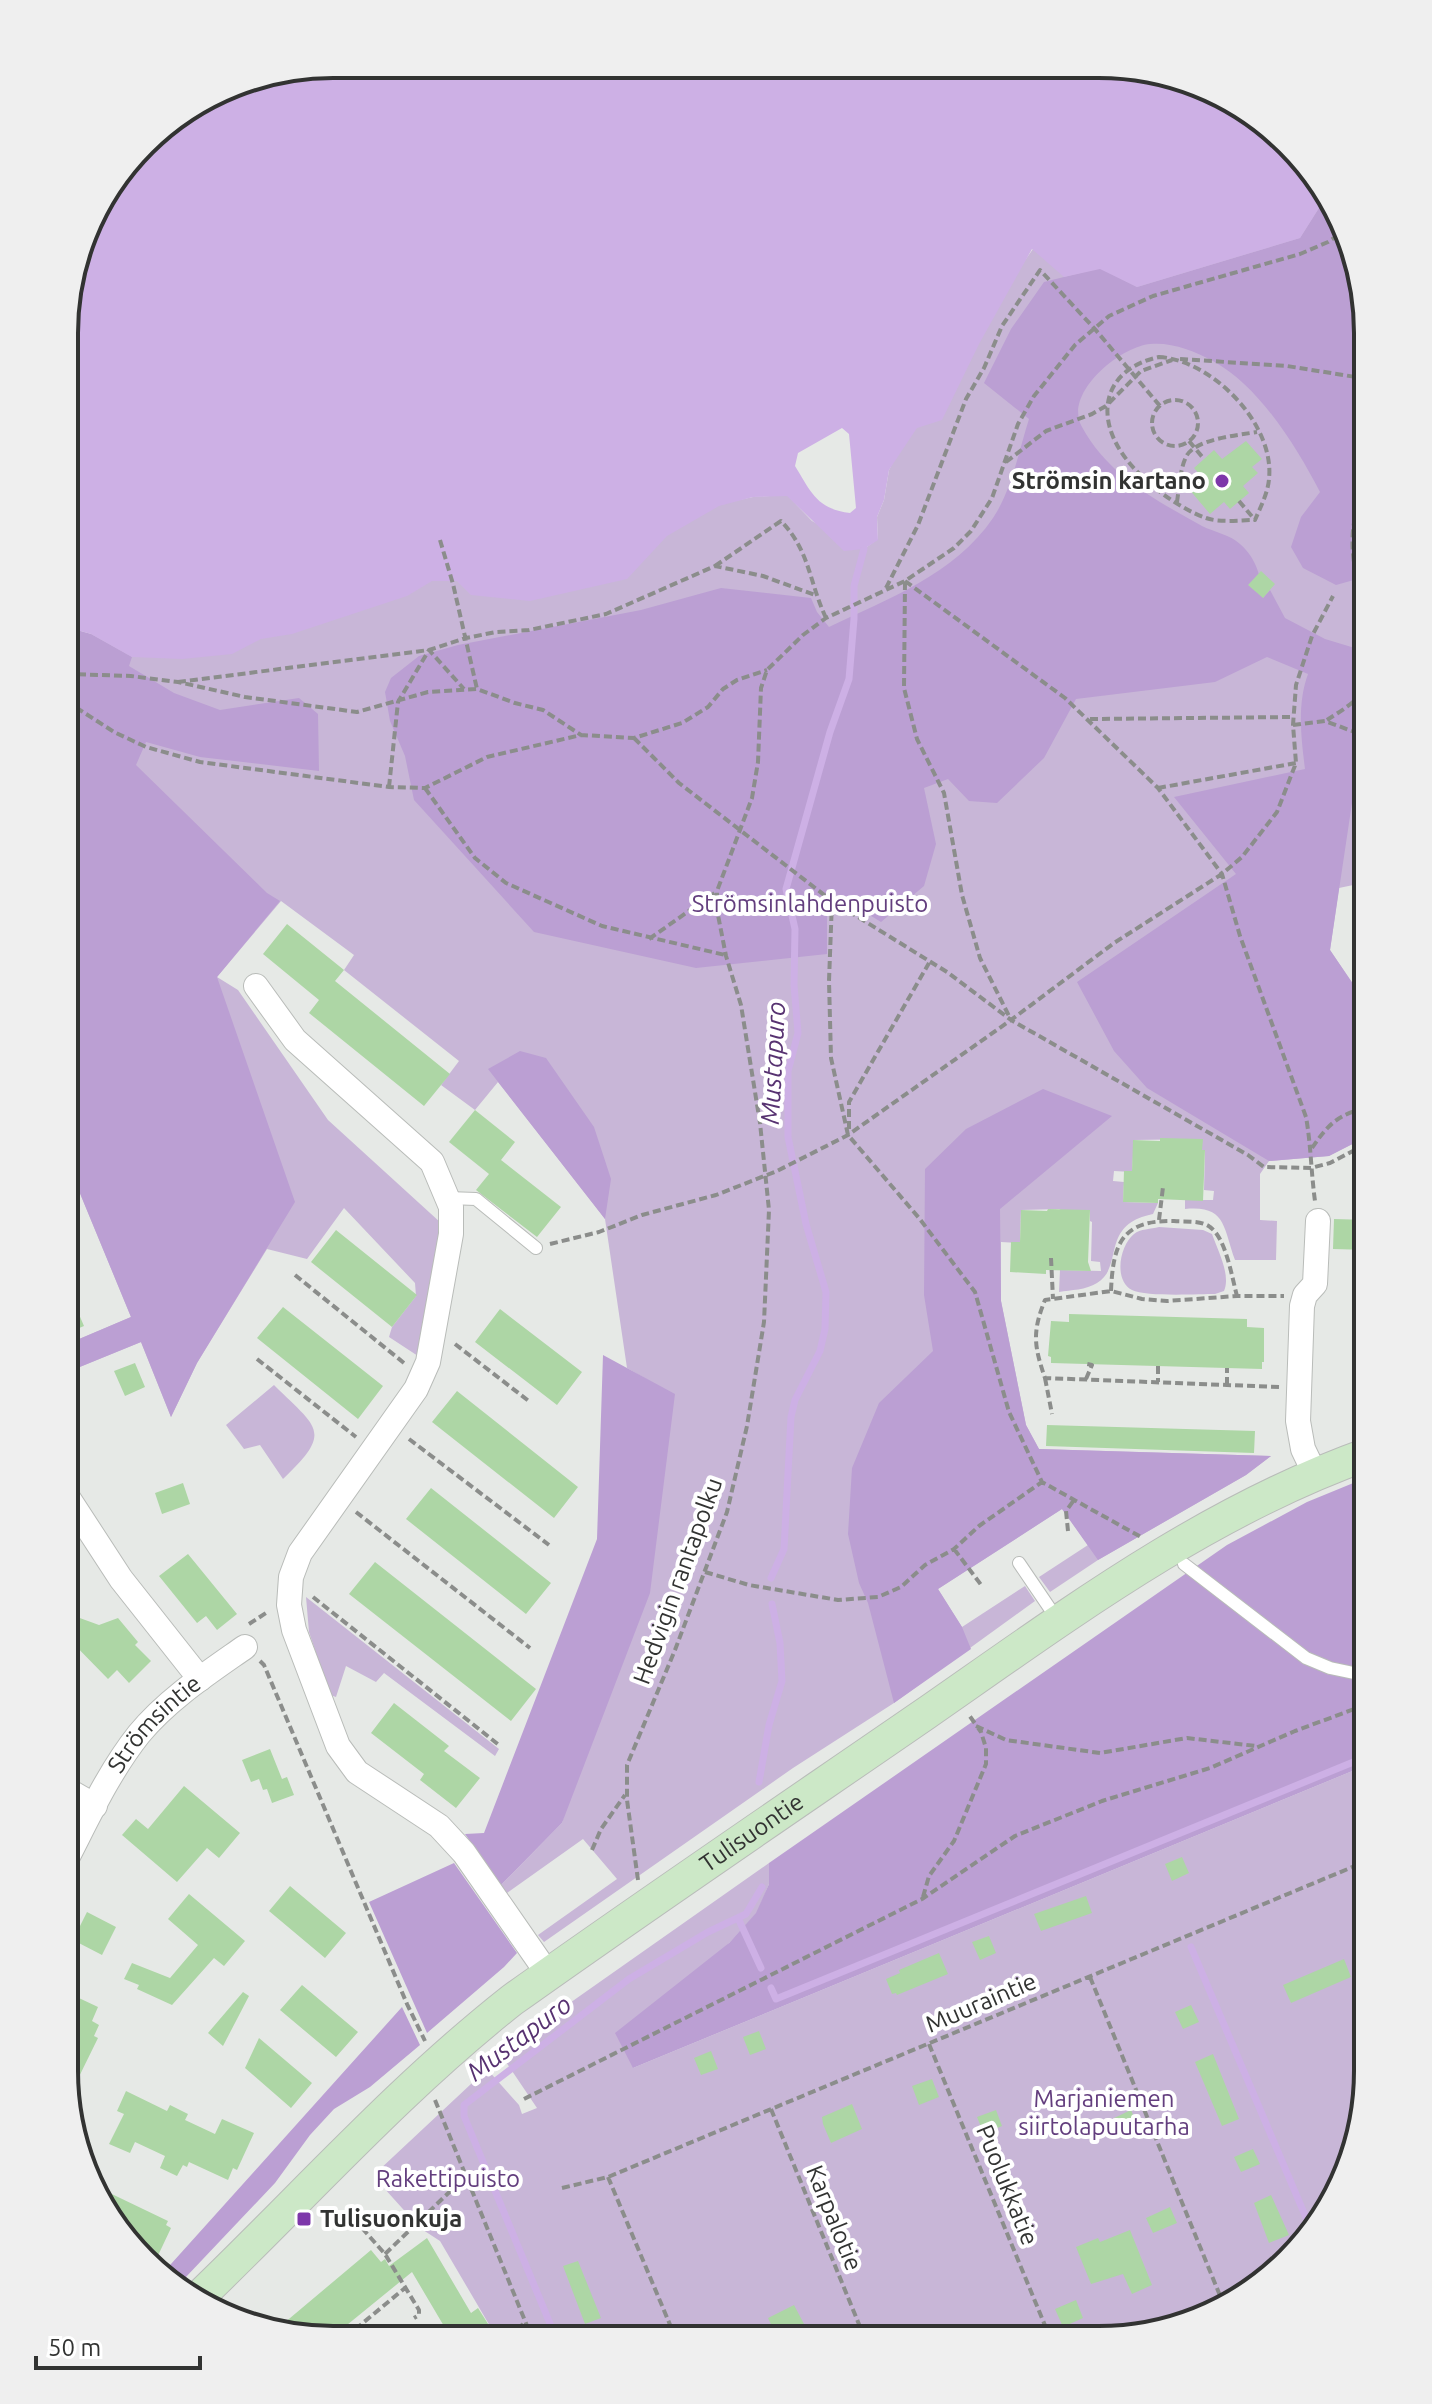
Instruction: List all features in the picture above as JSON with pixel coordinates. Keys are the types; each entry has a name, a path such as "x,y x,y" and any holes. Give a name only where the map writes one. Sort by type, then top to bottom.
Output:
{"main road":[{"name":"Tulisuontie","path":"206,2292 466,2036 548,1974 1168,1550 1223,1518 1315,1474 1353,1460"}],"street":[{"path":"256,986 295,1040 432,1162 451,1207 451,1234 428,1362 416,1389 300,1553 291,1579 289,1605 294,1630 347,1762 357,1772 439,1826 464,1853 548,1974"},
{"path":"1315,1474 1303,1449 1298,1421 1302,1306 1305,1295 1315,1284 1318,1221"},
{"path":"78,1513 121,1579 200,1679"},
{"name":"Strömsintie","path":"78,1838 140,1733 200,1679 245,1647"},
{"path":"78,1796 95,1806"}],"lane":[{"path":"448,1198 476,1199 536,1248"},
{"path":"1019,1563 1059,1622"},
{"path":"1184,1564 1306,1658 1353,1673"}],"path":[{"path":"78,709 114,732 146,747 200,762 389,787 425,788 487,757 581,735 634,738 682,723 708,707 723,689 737,680 767,670 803,635 826,618 905,581 954,548 971,531 992,498 1018,424 1034,396 1061,361 1109,316 1153,296 1300,254 1335,237"},
{"path":"886,588 918,525 966,399 984,368 1002,326 1040,270 1160,406"},
{"path":"1159,357 1178,359 1220,382 1243,407 1268,456 1269,481 1255,520 1210,520 1177,502 1125,459 1113,434 1106,406 1112,388 1130,369 1143,361 1159,357"},
{"path":"1006,462 1046,431 1106,406 1135,375 1159,363 1188,357 1287,366 1354,377"},
{"path":"1177,401 1192,409 1198,426 1189,441 1171,446 1156,436 1152,421 1160,406 1177,401"},
{"path":"1177,502 1186,457 1195,447 1257,432"},
{"path":"1189,441 1204,459"},
{"path":"1239,501 1255,520"},
{"path":"1354,520 1351,551 1354,565"},
{"path":"178,682 429,650 466,638 529,630 606,614 715,566 781,521 796,537 826,618"},
{"path":"440,540 477,689"},
{"path":"715,566 763,576 815,595"},
{"path":"905,581 1065,698 1088,719 1158,788 1222,874 1240,936 1306,1117 1312,1148 1311,1168 1318,1221"},
{"path":"905,581 904,688 917,739 944,793 951,818 962,895 980,958 1011,1020"},
{"path":"536,1248 599,1232 642,1215 716,1195 765,1177 817,1152 848,1135 1114,943 1222,874 1242,857 1277,812 1296,763 1293,725 1296,685 1312,636 1333,596"},
{"path":"429,650 464,689"},
{"path":"389,787 398,702 429,650"},
{"name":"Hedvigin rantapolku","path":"639,1886 627,1793 630,1755 675,1650 727,1512 755,1382 764,1322 769,1210 753,1072 741,1005 726,956 717,910 717,891 752,798 758,762 761,688 767,670"},
{"path":"78,674 131,676 178,682 245,697 357,712 428,692 477,689 543,710 581,735"},
{"path":"1293,725 1325,721 1354,701"},
{"path":"1088,719 1294,717"},
{"path":"1325,721 1354,732"},
{"path":"634,738 679,783 832,901 947,972 1011,1020 1264,1167 1311,1168 1330,1163 1354,1151"},
{"path":"1158,788 1296,763"},
{"path":"425,788 475,858 506,883 602,926 726,956"},
{"path":"649,939 717,891"},
{"path":"832,901 829,981 831,1058 848,1135 919,1218 975,1292 1009,1412 1042,1482 1144,1539"},
{"path":"848,1135 849,1102 930,963"},
{"path":"1312,1148 1327,1126 1354,1111"},
{"path":"1159,1221 1163,1187"},
{"path":"1111,1291 1112,1266 1127,1233 1136,1226 1159,1221 1196,1222 1211,1227 1227,1258 1237,1296"},
{"path":"1051,1258 1053,1299"},
{"path":"295,1275 422,1377"},
{"path":"1052,1414 1045,1378 1035,1351 1035,1334 1045,1300 1111,1291 1142,1299 1167,1301 1284,1296 1302,1306"},
{"path":"434,1328 530,1402"},
{"path":"257,1359 373,1451"},
{"path":"1086,1379 1092,1365 1087,1364"},
{"path":"1158,1366 1158,1382"},
{"path":"1227,1368 1227,1385"},
{"path":"1045,1378 1281,1387"},
{"path":"391,1425 549,1545"},
{"path":"705,1572 749,1585 838,1600 878,1597 901,1587 925,1565 954,1549 979,1526 1042,1482"},
{"path":"339,1499 530,1648"},
{"path":"1068,1531 1066,1511 1074,1500"},
{"path":"954,1549 982,1586"},
{"path":"291,1579 499,1745"},
{"path":"245,1647 264,1665 407,2004 427,2043"},
{"path":"524,2099 922,1899 1015,1836 1102,1801 1210,1768 1353,1710"},
{"path":"922,1899 929,1876 954,1841 986,1764 986,1748 969,1715"},
{"path":"976,1726 1006,1740 1100,1753 1187,1738 1260,1746"},
{"path":"592,1850 601,1829 627,1793"},
{"name":"Muuraintie","path":"562,2188 608,2177 1353,1867"},
{"path":"1090,1977 1220,2295"},
{"name":"Puolukkatie","path":"929,2044 1045,2326"},
{"path":"435,2102 527,2326"},
{"name":"Karpalotie","path":"771,2109 860,2326"},
{"path":"385,2254 466,2176"},
{"path":"608,2177 671,2326"},
{"path":"362,2228 385,2254 419,2310 419,2315 414,2318"},
{"path":"360,2326 405,2288"},
{"path":"371,2304 377,2312"},
{"path":"521,2326 525,2322"}],"green space":[{"name":"Strömsinlahdenpuisto","path":"1249,128 1279,153 1320,206 1335,236 1349,283 1354,333 1354,885 1339,888 1330,950 1354,985 1354,1143 1329,1156 1269,1161 1260,1174 1260,1220 1277,1221 1276,1260 1235,1260 1225,1228 1216,1215 1198,1209 1185,1209 1185,1200 1213,1200 1214,1191 1204,1190 1205,1151 1202,1151 1202,1139 1134,1140 1132,1172 1114,1171 1113,1181 1124,1182 1123,1202 1158,1203 1153,1214 1136,1219 1125,1227 1115,1246 1110,1267 1097,1283 1059,1292 1060,1270 1101,1271 1100,1262 1091,1261 1090,1210 1079,1210 1079,1221 1059,1209 1021,1210 1020,1243 1001,1242 1001,1301 1026,1425 1039,1449 1271,1456 1246,1475 1098,1560 1050,1592 1039,1577 1088,1545 1062,1509 938,1589 962,1627 1025,1586 1035,1601 894,1703 793,1768 544,1942 538,1935 617,1879 583,1839 507,1893 501,1885 562,1823 674,1395 627,1368 605,1219 498,1082 475,1110 441,1085 459,1061 344,970 354,955 281,901 217,977 238,990 328,1120 441,1223 418,1356 389,1337 392,1327 416,1296 415,1283 344,1208 307,1259 267,1249 197,1363 171,1417 141,1342 78,1368 78,1339 131,1317 78,1189 78,630 91,634 142,629 753,497 787,495 812,521 864,549 878,539 877,517 884,500 889,470 927,398 1033,249"},
{"path":"1320,206 1335,236 1352,300 1354,580 1336,585 1303,568 1291,547 1301,517 1320,492 1275,419 1246,386 1213,361 1175,346 1150,344 1137,347 1097,374 1080,401 1078,414 1093,444 1119,473 1167,506 1240,544 1257,569 1263,598 1270,590 1285,618 1325,639 1354,648 1354,791 1330,950 1354,985 1354,1143 1329,1156 1269,1161 1147,1088 1114,1051 1077,982 1236,874 1174,797 1305,769 1301,709 1308,674 1267,657 1215,682 1076,699 1044,758 997,803 969,801 948,779 924,788 936,844 924,886 881,922 827,889 827,954 696,968 534,932 414,800 405,756 390,721 385,692 391,678 419,656 458,645 641,610 721,588 811,598 829,627 897,595 960,555 1000,507 1029,419 984,383 1011,329 1044,282 1100,268 1137,287 1300,238"},
{"path":"78,630 91,634 132,657 129,666 174,693 220,710 299,698 318,714 319,771 200,757 146,742 136,765 267,893 280,901 217,977 295,1202 197,1363 171,1417 141,1342 78,1368 78,1339 131,1317 78,1189"},
{"path":"520,1051 546,1058 594,1127 611,1179 605,1219 488,1069"},
{"path":"1043,1089 1112,1116 1000,1209 1001,1301 1026,1425 1039,1449 1271,1456 1246,1475 1098,1560 1062,1509 938,1589 962,1627 971,1649 894,1703 848,1534 852,1468 879,1403 933,1351 924,1295 925,1169 966,1129"},
{"path":"1159,1227 1203,1230 1212,1234 1225,1270 1224,1291 1215,1294 1159,1294 1139,1292 1126,1285 1121,1271 1125,1246 1136,1232"},
{"path":"603,1355 675,1394 650,1593 562,1823 501,1885 465,1834 484,1833 597,1539"},
{"path":"274,1385 301,1411 314,1430 314,1440 309,1450 283,1479 260,1445 244,1449 226,1425"},
{"path":"1353,1483 1353,1771 633,2068 615,2033 729,1943 756,1913 769,1884 769,1863 1227,1545 1307,1502"},
{"path":"306,1597 499,1749 495,1756 384,1673 376,1682 346,1666 336,1697 330,1695 309,1632"},
{"name":"Marjaniemen siirtolapuutarha","path":"1353,1771 1353,2087 1349,2121 1340,2153 1328,2184 1291,2239 1241,2283 1196,2307 1149,2321 1099,2326 490,2326 440,2241 420,2228 375,2178 378,2171 487,2069 519,2105 522,2114 537,2108 506,2062 507,2051 530,2031 769,1863 769,1884 757,1913 729,1943 633,2068"},
{"path":"454,1863 517,1953 427,2033 369,1902"},
{"path":"402,2007 420,2045 370,2087 334,2109 310,2135 275,2183 185,2278 170,2266"}],"shaded area":[{"path":"333,78 1132,80 1196,97 1226,112 1279,153 1320,206 1300,238 1137,287 1100,269 1064,277 1032,249 979,344 942,420 917,428 889,470 884,500 877,517 878,540 864,549 844,551 787,496 753,497 719,506 667,536 627,579 530,601 471,595 457,581 432,581 407,596 292,634 261,639 232,654 182,659 132,657 91,634 78,630 78,333 80,300 87,267 104,220 141,165 191,121 220,104 251,92 300,80","holes":["842,428 849,434 856,508 850,513 822,503 795,466 798,453"]}],"building":[{"name":"Strömsin kartano","path":"1246,441 1262,459 1252,467 1258,473 1243,486 1249,493 1230,509 1224,502 1210,514 1188,488 1201,476 1194,468 1214,450 1222,459"},
{"path":"1261,571 1275,584 1263,598 1248,585"},
{"path":"287,924 344,970 335,981 450,1074 424,1106 309,1013 319,1000 263,954"},
{"path":"475,1110 515,1142 501,1160 561,1207 537,1237 476,1190 489,1174 449,1142"},
{"path":"1160,1138 1203,1139 1203,1201 1158,1199 1158,1203 1123,1202 1124,1171 1132,1171 1133,1140 1160,1141"},
{"path":"1021,1210 1090,1210 1088,1262 1091,1271 1046,1270 1046,1274 1010,1272 1011,1242 1020,1242"},
{"path":"1334,1219 1353,1220 1353,1250 1333,1249"},
{"path":"336,1230 417,1295 392,1327 311,1262"},
{"path":"283,1307 383,1386 358,1419 257,1338"},
{"path":"500,1309 582,1372 557,1405 475,1342"},
{"path":"78,1312 84,1326 78,1329"},
{"path":"1069,1314 1247,1319 1247,1327 1264,1328 1264,1362 1262,1369 1051,1363 1048,1356 1051,1321 1069,1322"},
{"path":"135,1363 145,1387 125,1396 114,1371"},
{"path":"457,1391 578,1487 554,1518 432,1422"},
{"path":"1047,1425 1255,1431 1254,1453 1046,1446"},
{"path":"183,1483 190,1504 162,1514 155,1493"},
{"path":"431,1488 551,1583 526,1614 406,1519"},
{"path":"188,1554 237,1614 217,1630 206,1616 197,1623 159,1576"},
{"path":"375,1562 536,1689 511,1721 349,1594"},
{"path":"78,1617 99,1625 118,1618 138,1642 135,1645 151,1661 129,1683 117,1670 108,1679 78,1648"},
{"path":"394,1703 449,1746 444,1751 480,1778 456,1808 420,1780 424,1774 371,1733"},
{"path":"270,1749 282,1779 287,1777 294,1795 272,1803 259,1779 251,1782 242,1760"},
{"path":"184,1786 240,1833 219,1858 207,1848 177,1882 122,1835 136,1819 148,1829"},
{"path":"1182,1857 1189,1873 1172,1881 1165,1864"},
{"path":"290,1886 346,1933 325,1958 269,1911"},
{"path":"189,1894 245,1941 224,1966 214,1958 172,2005 137,1989 139,1985 124,1979 132,1963 170,1978 198,1945 168,1919"},
{"path":"1086,1896 1092,1913 1041,1931 1034,1914"},
{"path":"87,1912 116,1927 102,1955 78,1943 78,1930"},
{"path":"989,1936 996,1953 980,1960 972,1942"},
{"path":"939,1953 948,1974 897,1995 892,1994 886,1979"},
{"path":"1344,1959 1351,1977 1291,2003 1283,1985"},
{"path":"302,1985 358,2032 336,2057 280,2010"},
{"path":"243,1992 249,1996 223,2046 208,2033"},
{"path":"78,1998 98,2007 92,2021 99,2025 94,2036 98,2038 78,2078"},
{"path":"1191,2005 1199,2022 1183,2029 1175,2012"},
{"path":"759,2031 766,2049 750,2055 743,2037"},
{"path":"259,2038 312,2083 291,2108 245,2068"},
{"path":"711,2051 718,2069 701,2075 694,2058"},
{"path":"1213,2054 1239,2119 1222,2126 1195,2062"},
{"path":"932,2079 939,2097 919,2105 912,2086"},
{"path":"126,2091 167,2111 170,2105 188,2114 185,2120 215,2134 222,2119 254,2133 237,2170 233,2168 228,2180 189,2162 187,2167 183,2165 177,2176 160,2168 165,2156 135,2142 130,2153 109,2144 124,2114 117,2111"},
{"path":"852,2104 862,2129 831,2143 822,2117"},
{"path":"996,2110 1002,2126 984,2134 977,2117"},
{"path":"1131,2110 1138,2127 1120,2134 1114,2118"},
{"path":"1253,2149 1260,2164 1241,2172 1234,2157"},
{"path":"109,2193 168,2221 166,2225 171,2228 158,2255 136,2231"},
{"path":"1271,2195 1289,2235 1269,2243 1254,2203"},
{"path":"1170,2207 1177,2223 1153,2233 1146,2218"},
{"path":"1130,2230 1152,2285 1132,2294 1123,2274 1091,2284 1076,2247 1098,2238 1100,2242"},
{"path":"427,2238 471,2313 478,2308 489,2326 444,2326 412,2272 346,2326 286,2321 371,2250 381,2262 385,2259 389,2266"},
{"path":"578,2261 601,2318 585,2324 563,2266"},
{"path":"1076,2300 1083,2318 1063,2326 1055,2309"},
{"path":"794,2305 805,2326 772,2326 768,2318"}],"waterway":[{"name":"Mustapuro","path":"771,1578 784,1549 791,1417 795,1400 820,1351 825,1329 826,1292 806,1224 788,1137 788,1071 798,1033 794,985 795,929 786,889 830,732 849,679 854,586 864,549"},
{"name":"Mustapuro","path":"759,1782 769,1725 782,1681 780,1643 772,1604"},
{"path":"771,1988 776,1999 1353,1762"},
{"name":"Mustapuro","path":"551,2326 464,2116 464,2105 629,1979 708,1932 746,1914 762,1887"},
{"path":"738,1918 761,1968"},
{"path":"1191,1947 1307,2219"}],"place":[{"name":"Strömsin kartano","path":"1222,481"},
{"name":"Tulisuonkuja","path":"304,2219"}],"park label":[{"name":"Rakettipuisto","path":"448,2179"}]}
